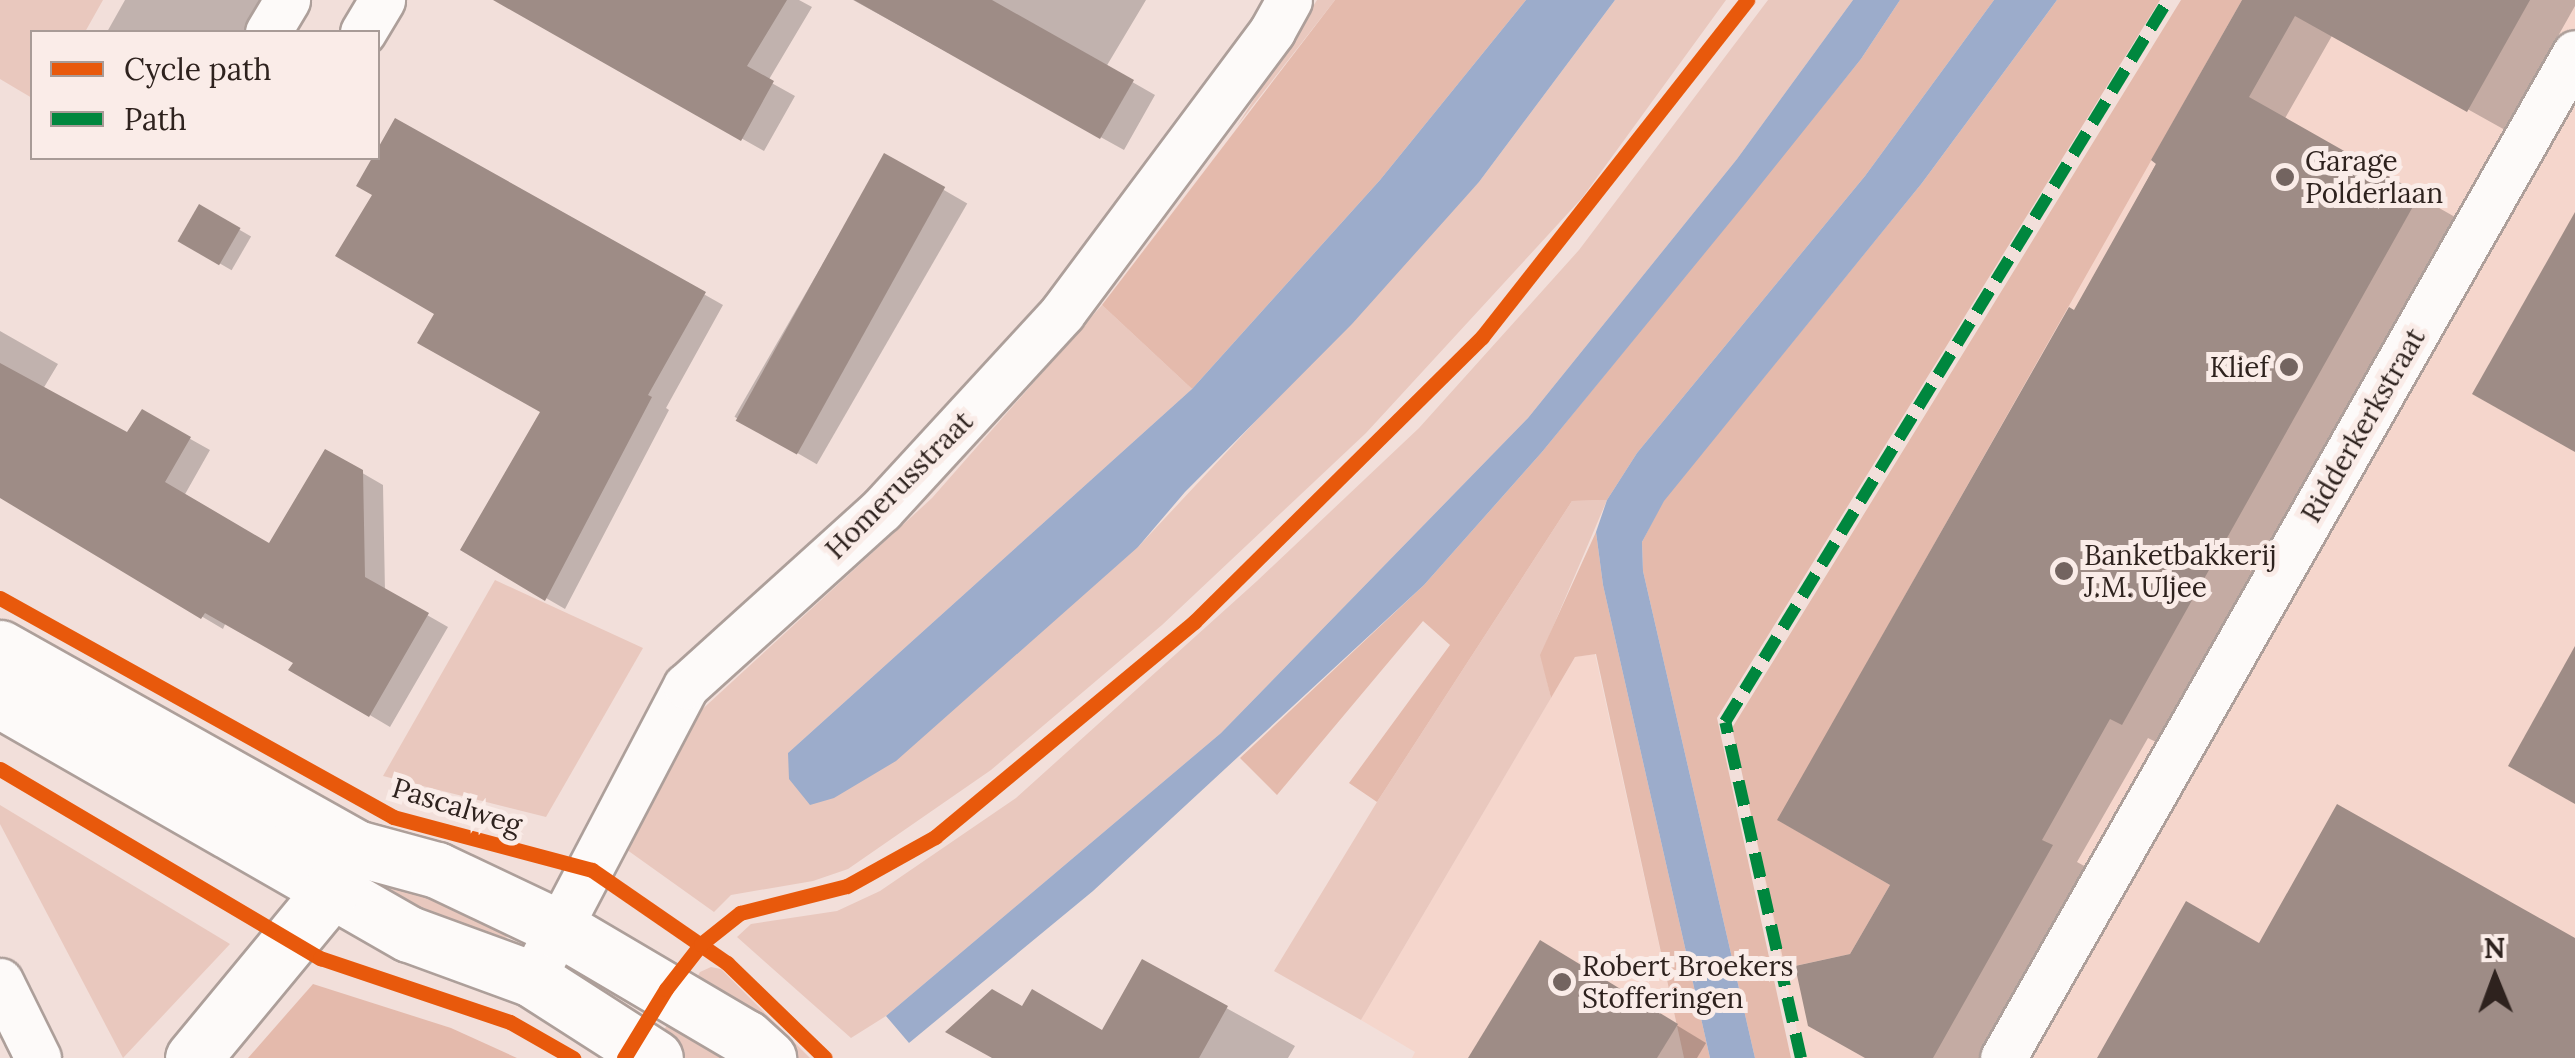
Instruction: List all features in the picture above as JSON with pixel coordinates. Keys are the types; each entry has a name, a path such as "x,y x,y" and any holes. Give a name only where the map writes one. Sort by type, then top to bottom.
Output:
{"street":[{"path":"269,30 287,0"},
{"path":"364,30 382,0"},
{"name":"Homerusstraat","path":"532,978 686,686 881,510 1062,313 1272,32 1289,0"},
{"name":"Ridderkerkstraat","path":"2004,1058 2575,53"},
{"path":"0,648 343,870 409,934 532,978 655,1058"},
{"path":"0,700 343,870 437,870 558,928 730,1028 768,1058"},
{"path":"193,1058 343,870"},
{"path":"0,981 38,1058"}],"shaded area":[{"path":"0,0 103,0 86,30 30,30 30,97 0,79"},
{"path":"1317,0 1335,0 1237,126"},
{"path":"1335,0 1526,0 1380,180 1192,389 1102,305"},
{"path":"1615,0 1726,0 1582,198 1366,433 1162,625 991,770 848,869 813,881 731,895 714,912 623,847 696,715 932,498 1102,305 1192,389 788,753 1138,547 1479,182"},
{"path":"1768,0 1853,0 1737,159 1528,418 1221,733 886,1016 851,1038 737,937 751,924 837,911 880,891 1016,798 1257,581 1419,428 1579,250"},
{"path":"1900,0 1994,0 1865,176 1637,453 1607,500 1572,501 1377,802 1349,783 1450,645 1423,621 1277,795 1240,758 1424,585 1542,452 1861,59"},
{"path":"2057,0 2160,0 1717,718 1791,1058 1755,1058 1643,571 1642,542 1663,501 1922,183"},
{"path":"2181,0 2242,0 1778,820 1890,885 1850,954 1785,968 1732,728"},
{"path":"2182,0 2575,0 2575,1058 1803,1058 1748,802"},
{"path":"1607,500 1541,655 1551,698 1361,1020 1274,971 1377,802 1572,501"},
{"path":"1596,532 1603,585 1710,1058 1684,1058 1596,654 1575,657 1551,698 1540,655"},
{"path":"495,580 643,648 546,817 383,776"},
{"path":"1595,654 1684,1058 1412,1058 1415,1052 1361,1020 1575,657"},
{"path":"0,805 230,944 123,1058 0,824"},
{"path":"389,872 514,936 489,941 489,934 426,917 352,877"},
{"path":"711,967 721,969 810,1058 788,1058 692,987 700,972"},
{"path":"313,984 451,1028 517,1058 248,1058"},
{"path":"675,1012 741,1058 682,1058 656,1043"}],"water":[{"path":"1526,0 1615,0 1479,182 1352,324 1185,492 1138,547 896,761 834,798 810,805 789,779 788,753 1192,389 1380,180"},
{"path":"1853,0 1900,0 1861,59 1745,204 1542,452 1424,585 1093,891 909,1043 886,1016 1221,733 1528,418 1737,159"},
{"path":"1994,0 2057,0 1922,183 1664,501 1642,542 1643,571 1755,1058 1710,1058 1603,585 1596,532 1607,500 1637,453 1865,176"}],"building":[{"path":"493,0 787,0 747,66 774,81 741,141"},
{"path":"854,0 992,0 1134,80 1100,139"},
{"path":"2242,0 2530,0 2467,112 2295,16 2249,97 2420,194 2122,725 2110,719 2042,840 2053,845 1933,1058 1865,1058 1808,1026 1795,966 1850,954 1890,885 1777,820 2069,307 2074,310 2156,164 2151,160"},
{"path":"395,118 706,292 648,395 652,397 545,601 460,550 540,412 417,343 434,314 335,256 372,195 356,186 371,160 380,160 380,144"},
{"path":"884,153 945,187 797,455 736,421"},
{"path":"199,204 241,228 219,265 178,241"},
{"path":"2575,212 2575,452 2472,394"},
{"path":"0,363 127,432 142,409 191,437 165,482 269,543 325,449 363,470 365,577 429,613 369,717 288,670 293,663 205,613 201,619 0,498"},
{"path":"2575,646 2575,804 2508,766"},
{"path":"2337,804 2575,938 2575,1058 2097,1058 2186,901 2259,943"},
{"name":"Robert Broekers Stofferingen","path":"1540,940 1678,1024 1657,1058 1468,1058"},
{"path":"1142,959 1228,1006 1199,1058 992,1058 945,1032 992,989 1022,1006 1032,989 1102,1030"}],"marked path":[{"path":"1801,1058 1725,722 2168,0"}],"cycle path":[{"path":"624,1058 666,989 701,944 740,913 847,886 935,837 1194,622 1482,337 1747,0"},
{"name":"Pascalweg","path":"0,598 393,817 592,870 727,963 825,1058"},
{"path":"0,769 320,958 510,1022 573,1058"}],"place":[{"name":"Garage Polderlaan","path":"2285,177"},
{"name":"Klief","path":"2289,367"},
{"name":"Banketbakkerij J.M. Uljee","path":"2064,571"},
{"name":"Robert Broekers Stofferingen","path":"1562,982"}]}
